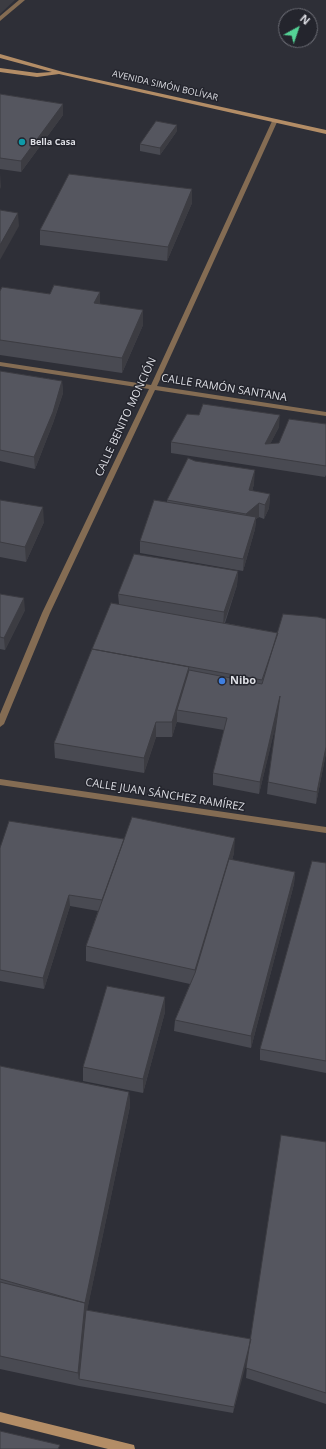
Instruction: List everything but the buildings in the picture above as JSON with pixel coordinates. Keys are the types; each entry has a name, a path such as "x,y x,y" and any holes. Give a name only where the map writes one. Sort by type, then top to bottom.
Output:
{"main road":[{"name":"AVENIDA SIMÓN BOLÍVAR","path":"0,56 62,73 326,132"},
{"path":"0,70 37,75 62,73"},
{"path":"0,1417 130,1449"}],"street":[{"path":"0,19 22,0"},
{"name":"CALLE BENITO MONCIÓN","path":"0,724 46,613 153,387 275,120"},
{"name":"CALLE RAMÓN SANTANA","path":"0,364 326,414"},
{"name":"CALLE JUAN SÁNCHEZ RAMÍREZ","path":"0,782 326,830"}],"place":[{"name":"Bella Casa","path":"22,142"},
{"name":"Nibo","path":"222,681"}]}
